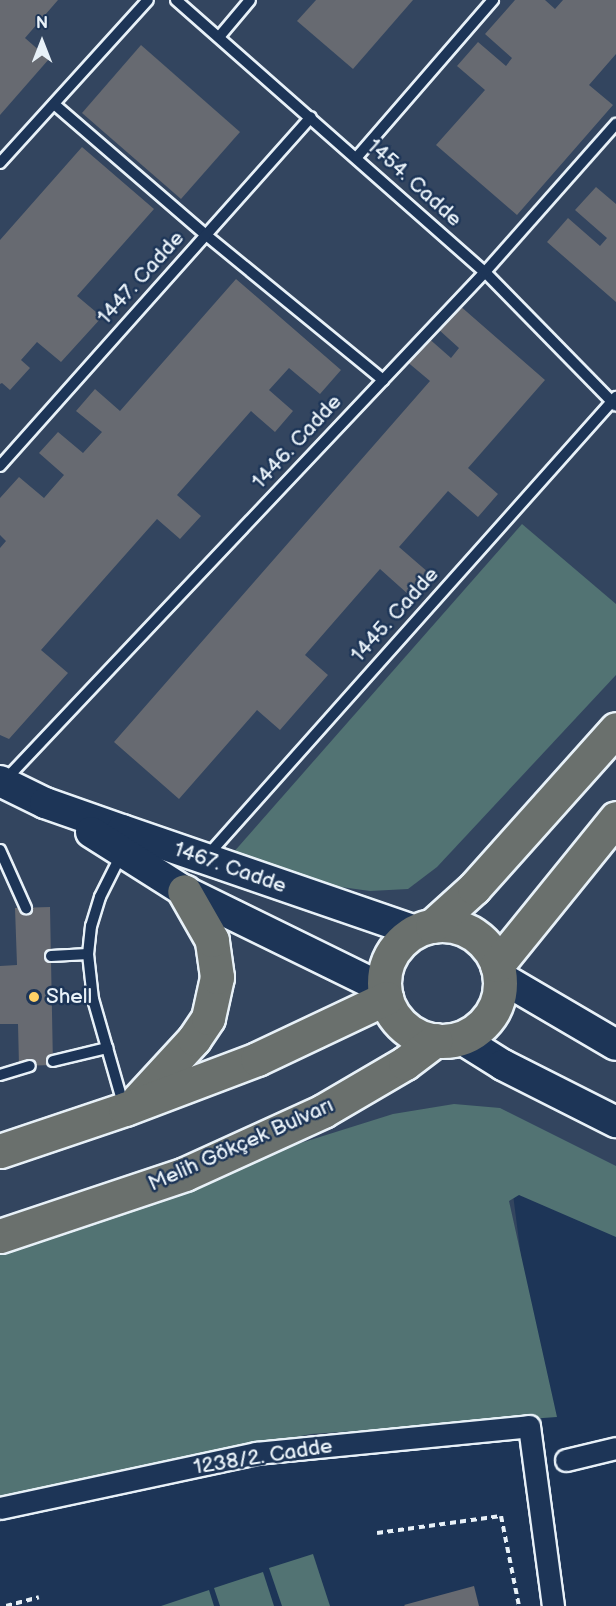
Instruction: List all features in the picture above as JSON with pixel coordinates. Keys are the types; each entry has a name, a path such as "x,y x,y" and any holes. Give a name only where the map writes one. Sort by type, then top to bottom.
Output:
{"main road":[{"path":"616,729 474,888 424,929 404,939 388,962 385,993 393,1013 404,1027 419,1036 448,1039 474,1031 495,1008 499,971 616,819"},
{"path":"128,1108 179,1057 208,1018 217,977 212,940 184,891"},
{"name":"1467. Cadde","path":"424,929 456,927 477,937 493,954 499,971"},
{"path":"0,1151 128,1108 257,1059 385,993"},
{"name":"Melih Gökçek Bulvarı","path":"0,1236 185,1174 322,1111 448,1039"}],"street":[{"name":"1467. Cadde","path":"1,786 204,860 424,929"},
{"name":"1467. Cadde","path":"45,803 184,891 385,993"},
{"name":"1467. Cadde","path":"499,971 616,1045"},
{"path":"448,1039 616,1122"},
{"name":"1238/2. Cadde","path":"0,1508 256,1453 529,1426 553,1606"},
{"path":"566,1460 616,1448"}],"lane":[{"path":"0,163 148,0"},
{"name":"1454. Cadde","path":"176,0 485,272 614,402"},
{"path":"219,37 250,0"},
{"path":"357,157 493,0"},
{"path":"54,104 206,235 383,380"},
{"name":"1447. Cadde","path":"0,466 311,117"},
{"name":"1446. Cadde","path":"1,786 485,272 616,124"},
{"name":"1445. Cadde","path":"204,860 614,402"},
{"path":"0,850 26,908"},
{"path":"122,852 100,897 91,926 88,954 93,999 128,1108"},
{"path":"51,956 88,954"},
{"path":"53,1061 107,1048"},
{"path":"0,1075 30,1066"}],"path":[{"path":"377,1533 501,1516 519,1606"},
{"path":"6,1606 39,1596"}],"shaded area":[{"path":"0,0 616,0 616,1184 504,1124 540,1405 0,1493"}],"green space":[{"path":"522,524 616,604 616,675 437,867 408,889 370,891 334,886 232,854"},
{"path":"454,1104 500,1108 616,1166 616,1237 519,1195 509,1201 557,1417 311,1434 116,1472 0,1498 0,1245 288,1147 393,1114"},
{"path":"313,1554 330,1606 282,1606 269,1568"},
{"path":"263,1572 274,1606 220,1606 214,1588"},
{"path":"209,1590 214,1606 161,1606"}],"building":[{"path":"0,0 58,0 25,38 49,59 0,115"},
{"path":"316,0 413,0 353,69 297,21"},
{"path":"515,0 545,0 555,9 563,0 616,0 616,54 589,85 613,105 517,215 436,145 485,90 457,66 478,42 506,66 512,58 485,34"},
{"path":"141,45 240,132 181,199 82,113"},
{"path":"82,147 154,209 77,296 102,317 61,362 37,342 21,360 30,368 10,390 2,383 0,384 0,240"},
{"path":"596,187 616,204 616,302 547,242 568,218 600,246 607,238 575,210"},
{"path":"236,279 341,370 320,394 289,368 269,390 293,411 275,432 251,411 177,495 201,516 180,539 157,519 41,650 68,673 9,739 0,735 0,548 6,541 0,535 0,498 19,477 44,498 64,475 39,453 58,432 83,453 102,432 76,411 95,389 120,411"},
{"path":"459,305 545,380 468,468 498,494 478,517 448,491 399,547 429,573 409,595 380,569 305,655 328,675 280,730 257,710 179,799 114,742 430,381 405,360 426,336 451,358 459,348 438,329"},
{"path":"50,907 53,1065 19,1066 18,1024 0,1024 0,966 17,965 15,908"},
{"path":"474,1586 479,1606 404,1605"}],"place":[{"name":"Shell","path":"34,997"}]}
